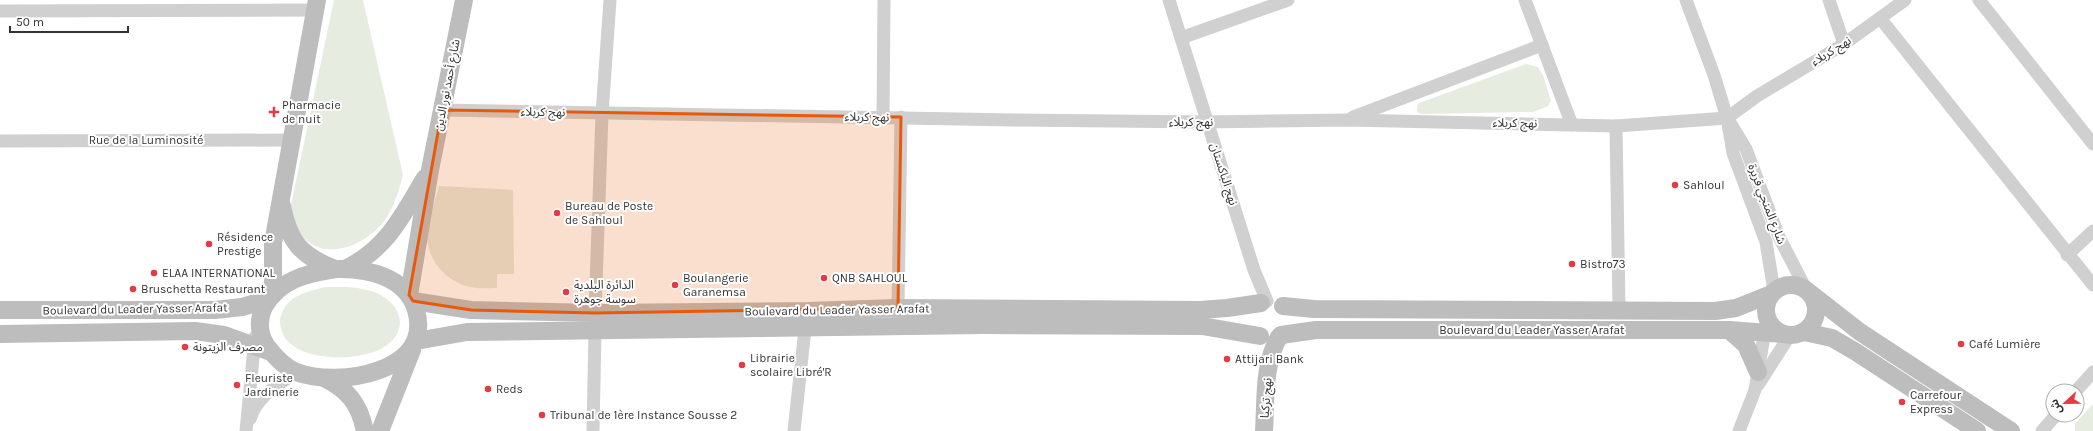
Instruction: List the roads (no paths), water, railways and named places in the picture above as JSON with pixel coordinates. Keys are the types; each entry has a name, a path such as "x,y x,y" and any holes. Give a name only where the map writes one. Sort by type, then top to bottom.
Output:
{"main road":[{"name":"شارع أحمد نور الدين","path":"411,298 430,170 464,0"},
{"path":"271,297 273,243 280,195 292,140 316,5"},
{"name":"شارع أحمد نور الدين","path":"340,269 374,252 391,234 430,170"},
{"path":"280,195 286,226 300,250 316,262 340,269"},
{"path":"380,431 414,344 418,324 411,298 397,284 366,270 340,269 300,276 271,297 260,315 260,330 263,342 282,363 297,372 323,377 347,378 367,374 396,361 414,344"},
{"path":"1765,325 1765,310 1772,292 1787,285 1801,287 1860,332 2011,431"},
{"name":"Boulevard du Leader Yasser Arafat","path":"411,298 472,310 595,312 808,311 898,308 1200,310 1270,303 1314,309 1619,309 1715,311 1736,308 1772,292"},
{"path":"1792,334 1814,321 1816,306 1808,292"},
{"name":"Boulevard du Leader Yasser Arafat","path":"0,310 215,310 242,307 271,297"},
{"path":"1270,303 1287,312 1289,324 1271,337 1252,328 1251,316 1253,311 1270,303"},
{"name":"Boulevard du Leader Yasser Arafat","path":"414,344 467,332 805,329 983,325 1202,326 1271,337 1316,330 1729,330 1765,325 1792,334 1832,338 1978,431"},
{"path":"1729,330 1746,345 1758,372"},
{"name":"Boulevard du Leader Yasser Arafat","path":"0,334 195,331 224,335 272,352"},
{"name":"نهج تركيا","path":"1264,431 1271,337"},
{"path":"323,377 342,387 352,400 365,431"}],"street":[{"path":"595,312 602,114 610,0"},
{"path":"883,117 884,0"},
{"name":"نهج الباكستان","path":"1169,0 1254,270 1270,303"},
{"path":"1181,38 1288,0"},
{"path":"1525,0 1572,125"},
{"name":"شارع المنجي قريرة","path":"1686,0 1714,75 1727,118 1733,153 1766,242 1772,292"},
{"path":"1829,0 1844,44"},
{"name":"نهج كربلاء","path":"442,110 602,114 1207,122 1348,120 1616,126 1727,118 1757,96 1844,44 1905,0"},
{"path":"1978,0 2093,144"},
{"path":"0,10 316,5"},
{"path":"1880,18 2093,285"},
{"path":"1348,120 1542,45"},
{"path":"898,308 901,117"},
{"name":"شارع المنجي قريرة","path":"1727,118 1746,150 1779,238 1808,292"},
{"path":"1616,126 1619,309"},
{"name":"Rue de la Luminosité","path":"0,141 292,140"},
{"path":"2067,254 2093,232"},
{"path":"246,431 253,346 260,315"},
{"path":"1739,431 1755,390 1765,325"},
{"path":"794,431 805,329"},
{"path":"594,431 595,331"},
{"path":"1755,390 1792,334"},
{"path":"246,431 254,407 265,395 297,372"},
{"path":"2083,383 2093,372"},
{"path":"2042,431 2049,423"}],"place":[{"name":"Pharmacie de nuit","path":"274,112"},
{"name":"Sahloul","path":"1675,185"},
{"name":"Bureau de Poste de Sahloul","path":"557,213"},
{"name":"Résidence Prestige","path":"209,244"},
{"name":"Bistro73","path":"1572,264"},
{"name":"ELAA INTERNATIONAL","path":"154,273"},
{"name":"QNB SAHLOUL","path":"824,278"},
{"name":"Boulangerie Garanemsa","path":"675,285"},
{"name":"Bruschetta Restaurant","path":"133,289"},
{"name":"الدائرة البلدية سوسة جوهرة","path":"566,292"},
{"name":"Café Lumière","path":"1961,344"},
{"name":"مصرف الزيتونة","path":"185,347"},
{"name":"Attijari Bank","path":"1227,359"},
{"name":"Librairie scolaire Libré'R","path":"742,365"},
{"name":"Fleuriste Jardinerie","path":"237,385"},
{"name":"Reds","path":"488,389"},
{"name":"Carrefour Express","path":"1902,402"},
{"name":"Tribunal de 1ère Instance Sousse 2","path":"542,415"}]}
